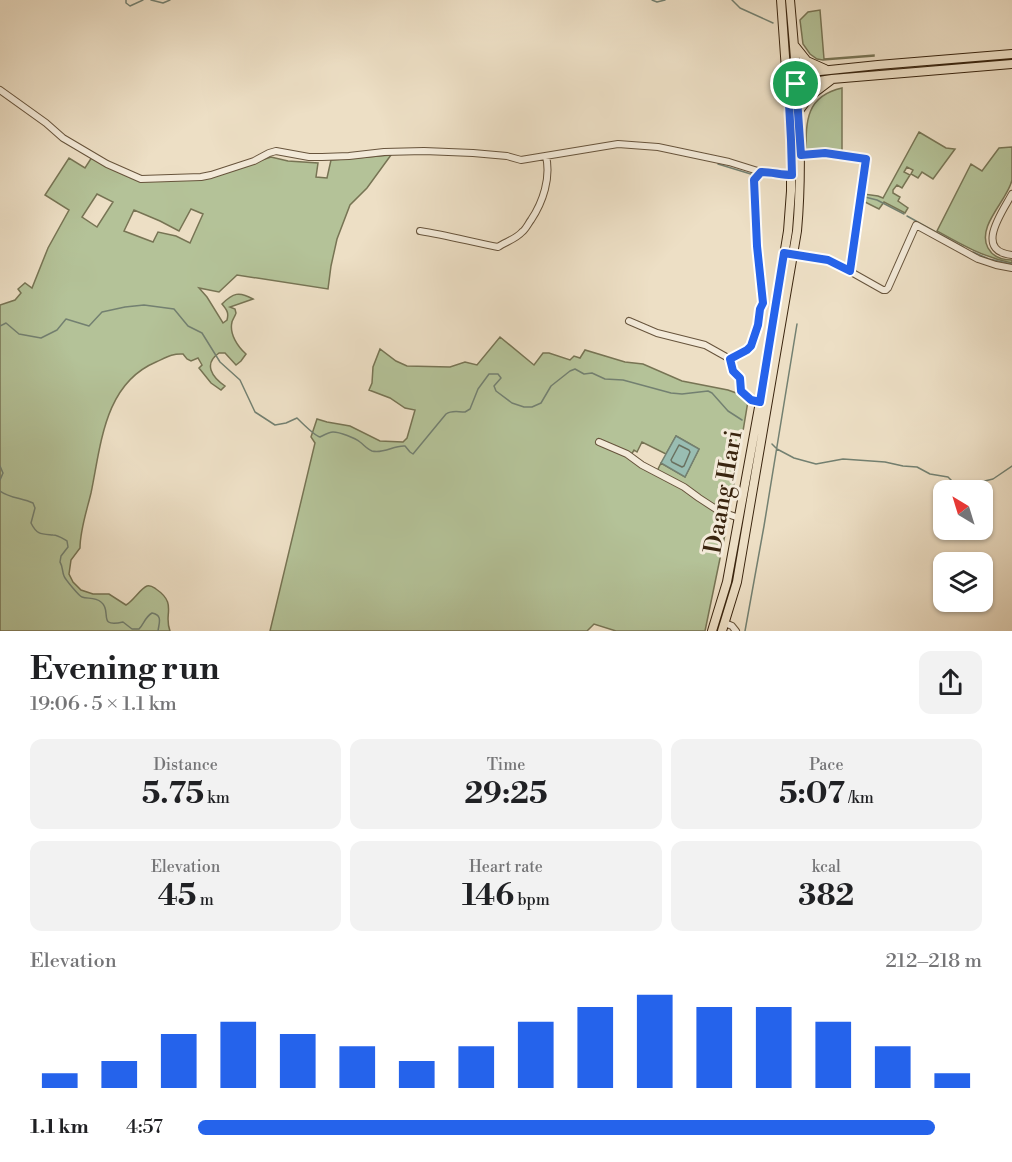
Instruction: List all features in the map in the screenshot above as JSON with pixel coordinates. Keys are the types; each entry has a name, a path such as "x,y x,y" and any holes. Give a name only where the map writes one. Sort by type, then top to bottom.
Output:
{"main road":[{"name":"Daang Hari","path":"724,627 737,582 797,231 801,155 798,112 787,74 781,0"},
{"name":"Daang Hari","path":"712,631 727,582 739,518 790,211 792,85 796,74 790,0"},
{"path":"794,44 807,61 827,70"},
{"path":"787,74 878,64 1012,54"},
{"path":"792,85 1012,64"},
{"path":"798,112 810,96 832,80"}],"street":[{"path":"0,90 63,138 106,164 141,179 211,175 276,151 322,157 424,151 507,156 520,160 618,144 658,147 729,162 761,172 801,175"},
{"path":"801,155 825,153 866,159 850,271"},
{"path":"420,231 498,247 515,237 522,232 538,210 544,196 547,173 546,156"},
{"path":"730,359 751,346 763,303 757,246 754,180 761,172"},
{"path":"1012,194 993,228 992,236 997,249 1012,255"},
{"path":"784,253 828,260 883,290 887,289 915,225 978,259 1012,268"},
{"path":"629,321 657,333 705,345 730,359 733,371 740,378 741,391 751,400 760,402"},
{"path":"599,442 627,454 642,465 684,487 719,511 739,518"},
{"path":"724,627 732,626 736,631"}],"green space":[{"path":"820,10 824,59 874,56 823,60 810,54 803,44 800,20 808,12"},
{"path":"842,88 842,153 824,150 806,151 810,111 821,97"},
{"path":"919,132 946,148 955,149 933,179 922,172 918,178 911,174 913,170 907,167 904,172 910,175 902,188 897,185 893,190 893,193 900,197 898,201 908,208 905,213 884,202 879,209 863,201 864,194 883,198"},
{"path":"1012,147 1012,180 989,222 985,240 992,254 1001,259 1012,260 1012,263 982,254 937,231 971,164 982,171 999,148"},
{"path":"391,155 367,188 350,205 337,239 328,289 237,275 219,292 199,288 223,323 228,318 222,304 226,300 236,294 253,299 230,307 235,309 236,313 231,327 233,336 246,354 236,365 225,353 219,353 211,362 213,375 225,386 221,390 211,383 199,368 202,365 198,358 191,361 183,354 172,355 139,372 125,385 115,400 108,418 82,527 80,548 71,560 69,574 81,590 93,594 109,594 126,605 145,587 153,587 163,594 168,604 170,631 0,631 0,305 15,300 21,293 18,289 25,283 32,288 48,248 69,210 45,195 69,158 85,168 92,157 132,178 189,179 236,169 271,157 288,161 318,163 316,177 327,178 331,160","holes":["97,194 113,202 97,227 82,217","191,209 203,214 190,243 176,236 158,232 153,242 124,231 134,210 179,231"]},
{"path":"500,337 534,365 543,353 570,360 574,356 580,358 585,350 625,362 643,364 682,381 728,390 748,401 729,515 705,631 616,631 594,624 587,631 270,631 315,443 311,437 317,419 350,426 380,441 403,442 407,438 415,410 405,408 390,398 369,390 373,367 380,349 407,366 450,367 465,362 477,365","holes":["676,436 699,449 685,477 661,463 657,471 631,455 634,450 637,452 642,442 666,454"]}],"water":[{"path":"676,436 699,449 685,477 661,463"}],"waterway":[{"path":"126,0 130,6 143,0"},
{"path":"151,0 163,3 170,0"},
{"path":"652,0 657,2 665,0"},
{"path":"732,0 740,8 773,23"},
{"path":"718,164 754,175"},
{"path":"761,176 784,179"},
{"path":"865,197 877,200 904,214"},
{"path":"907,216 963,247"},
{"path":"973,252 989,259 1012,264"},
{"path":"0,326 6,323 19,334 41,338 57,330 66,319 89,326 102,312 125,307 144,305 174,309 188,326 202,333 220,362 240,380 255,412 275,425 297,418 320,437 331,432 339,433 355,439 376,452 405,446 413,454 446,414 465,412 470,409 478,389 489,374 498,374 501,378 494,386 496,391 512,403 524,407 532,407 541,403 551,386 575,369 584,374 592,373 605,379 623,380 671,393 708,391 728,411 742,420"},
{"path":"745,631 797,324"},
{"path":"772,444 794,458 816,464 843,459 885,462 917,467 930,474 948,477 956,485 964,486 993,479 1012,466"},
{"path":"0,466 3,473 0,480"},
{"path":"0,491 33,503 35,508 31,523 37,532 57,536 67,541 68,547 61,556 60,562 64,576 80,596 101,602 106,610 107,621 110,623 123,622 132,629 139,629 152,613 159,617 158,631"}],"route":[{"path":"796,84 801,155 825,153 866,159 850,271 823,258 784,253 760,402 751,400 741,391 740,378 733,371 730,359 751,346 758,325 763,299 757,246 754,180 761,172 792,175 788,85 796,84"}]}
